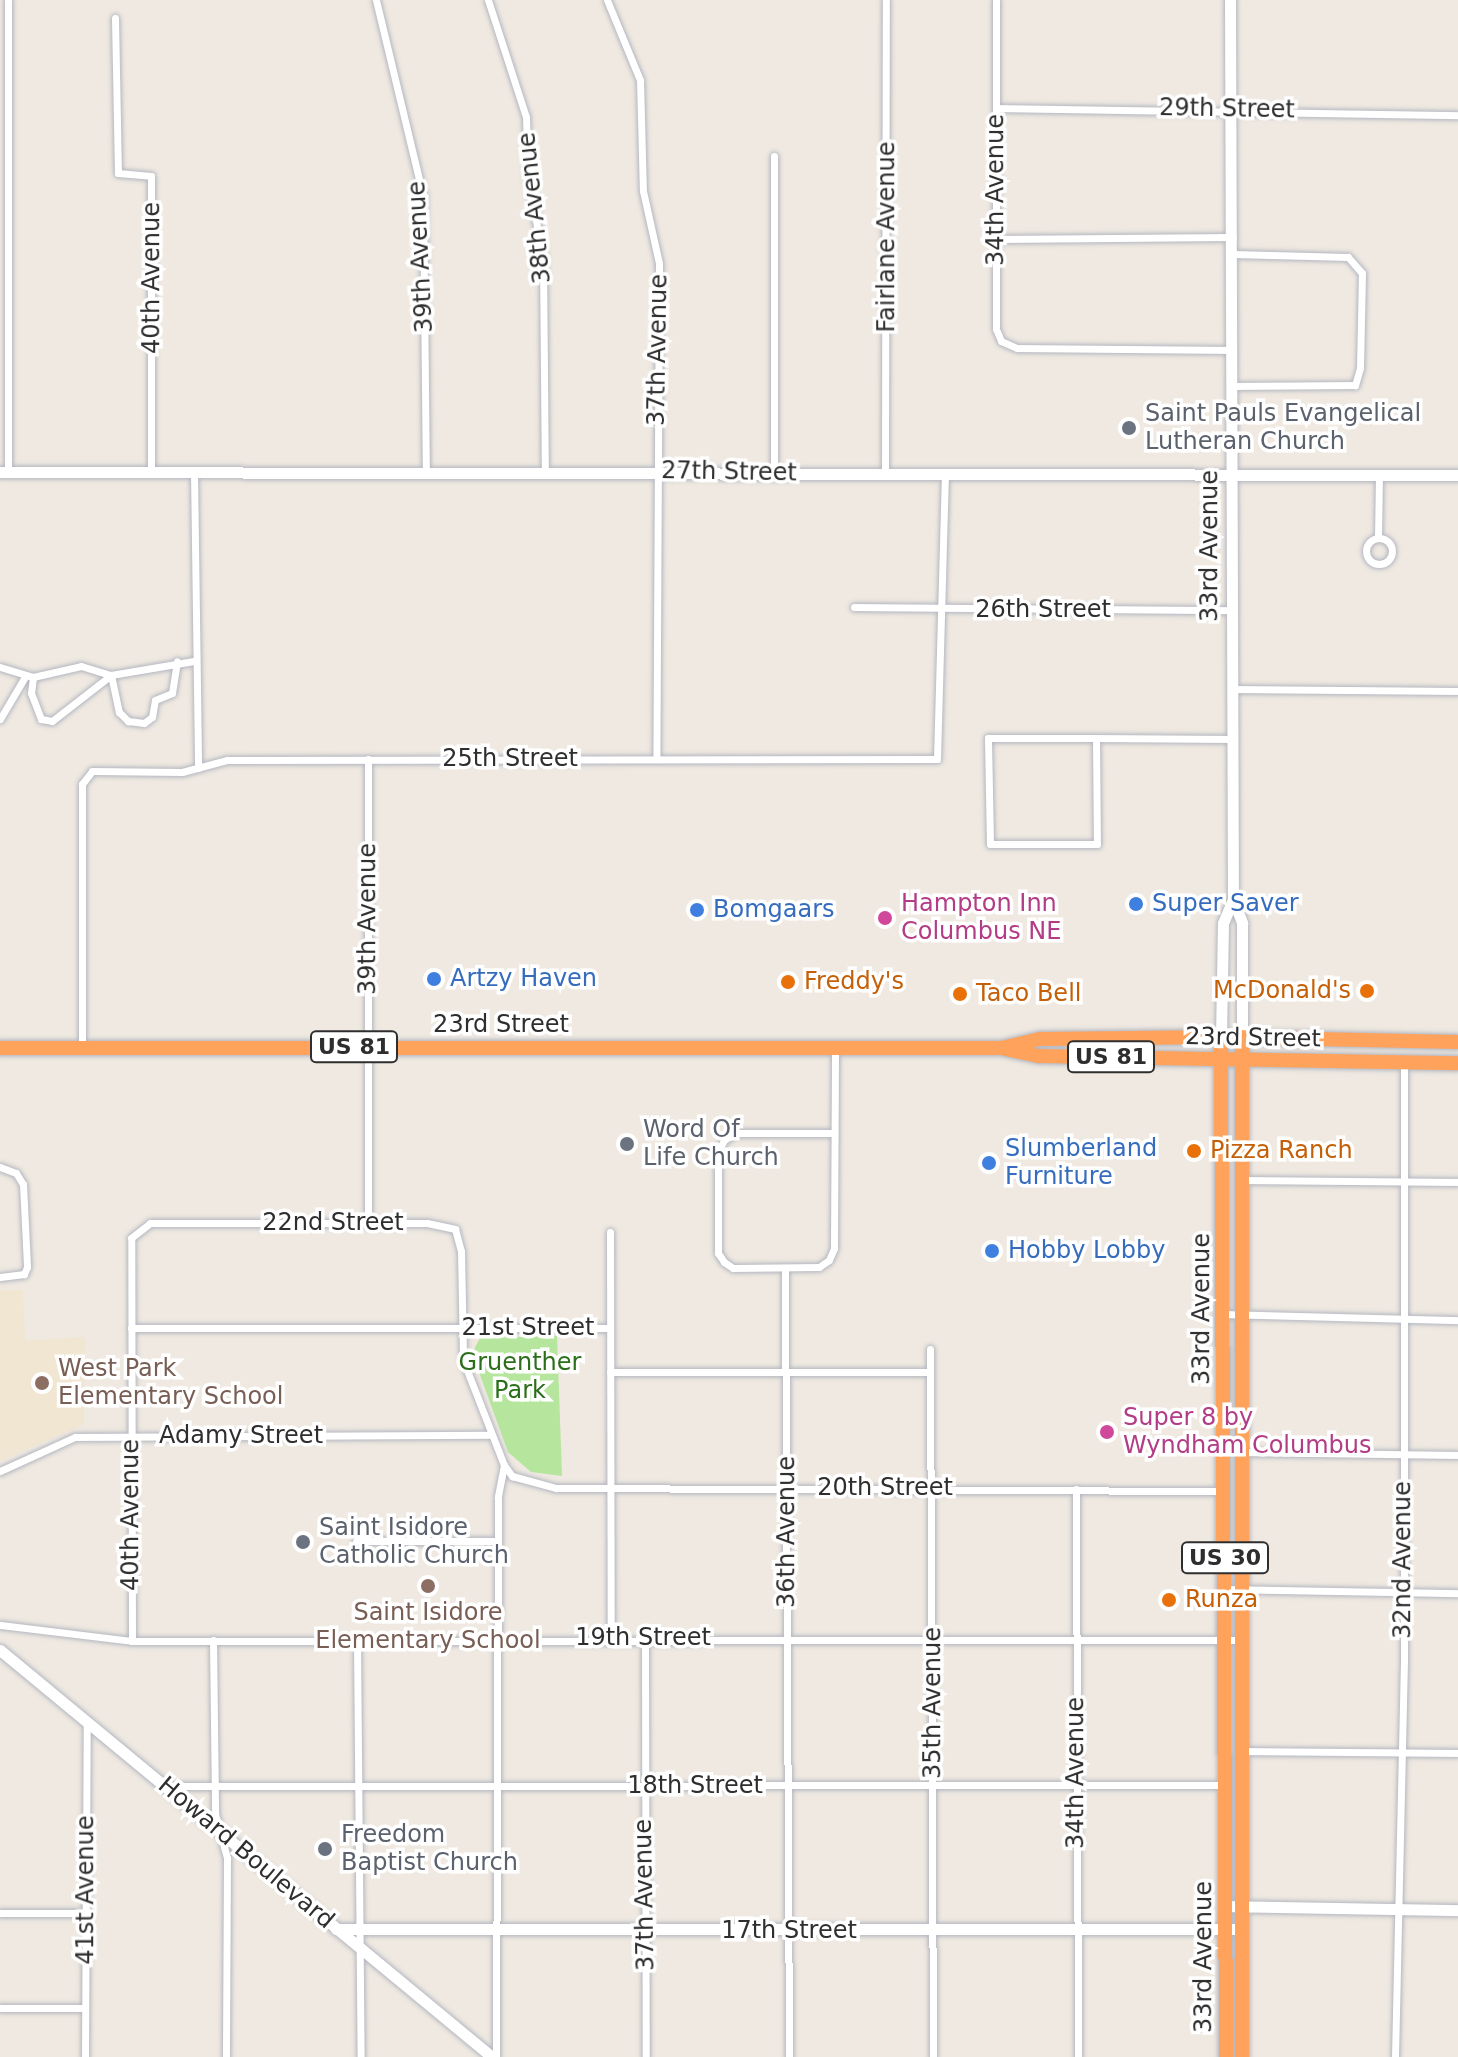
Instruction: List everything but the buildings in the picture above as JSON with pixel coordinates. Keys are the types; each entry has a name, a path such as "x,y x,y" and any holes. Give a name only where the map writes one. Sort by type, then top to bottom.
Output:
{"highway":[{"name":"33rd Avenue","path":"1221,1037 1240,1452 1232,1589"},
{"name":"23rd Street","path":"1001,1048 1039,1039 1242,1037 1458,1042"},
{"name":"33rd Avenue","path":"1226,2057 1226,1930 1234,1906 1241,1751 1225,1491 1232,1315 1243,1180 1242,1037"},
{"name":"23rd Street","path":"0,1048 1001,1048 1039,1056 1458,1063"},
{"name":"33rd Avenue","path":"1233,1640 1226,1785 1234,1906 1242,1929 1242,2057"}],"street":[{"path":"4,472 8,0"},
{"name":"39th Avenue","path":"376,0 423,196 426,472"},
{"name":"38th Avenue","path":"488,0 520,90 528,177 541,243 545,471"},
{"name":"37th Avenue","path":"607,0 640,80 643,191 659,263 656,758"},
{"name":"Fairlane Avenue","path":"885,473 886,0"},
{"name":"34th Avenue","path":"996,0 996,329 1001,341 1038,349 1233,350"},
{"name":"33rd Avenue","path":"1230,0 1233,899 1242,923 1242,1037"},
{"name":"40th Avenue","path":"115,18 118,173 151,176 151,472"},
{"name":"29th Street","path":"997,108 1232,108 1458,115"},
{"path":"774,156 774,473"},
{"path":"996,239 1233,237"},
{"path":"1233,254 1348,257 1362,273 1360,368 1355,385 1233,386"},
{"name":"27th Street","path":"4,472 1233,472 1458,475"},
{"path":"194,472 194,661 198,768"},
{"path":"940,611 945,473"},
{"path":"1378,538 1379,474"},
{"name":"26th Street","path":"854,607 940,611 1232,610"},
{"name":"25th Street","path":"82,1048 86,775 198,768 227,760 937,759 940,611"},
{"path":"0,667 30,676 81,666 111,675 146,672 177,661 194,661"},
{"path":"111,675 119,712 128,721 144,723 152,717 155,700 172,693 177,661"},
{"path":"30,676 35,708 41,719 52,721 111,675"},
{"path":"0,719 30,676"},
{"path":"1232,689 1458,691"},
{"path":"1096,738 1097,844 990,844 988,738 1096,738 1232,739"},
{"name":"39th Avenue","path":"368,759 368,1223"},
{"name":"33rd Avenue","path":"1221,1037 1223,923 1233,899"},
{"path":"834,1133 736,1133 718,1152 718,1253 733,1268 819,1267 834,1248 835,1048"},
{"name":"32nd Avenue","path":"1395,2057 1402,1753 1404,1063"},
{"path":"0,1167 16,1173 23,1184 27,1267 24,1274 0,1277"},
{"path":"1243,1180 1458,1182"},
{"name":"40th Avenue","path":"132,1641 131,1238 145,1224 165,1223"},
{"name":"22nd Street","path":"165,1223 447,1224 458,1237 463,1360 489,1435 504,1465"},
{"path":"610,1232 610,1328"},
{"name":"36th Avenue","path":"785,1268 789,2057"},
{"path":"1232,1315 1458,1320"},
{"name":"21st Street","path":"131,1328 610,1328 610,1372 930,1372"},
{"name":"35th Avenue","path":"930,1349 933,2057"},
{"path":"610,1372 611,1637"},
{"name":"Adamy Street","path":"0,1471 75,1437 489,1435"},
{"path":"1240,1452 1458,1455"},
{"path":"494,2057 500,1930 497,1541 504,1465"},
{"name":"20th Street","path":"504,1465 512,1476 556,1488 931,1487 1225,1491"},
{"name":"34th Avenue","path":"1076,1489 1078,2057"},
{"path":"356,1541 497,1541"},
{"path":"1232,1589 1458,1593"},
{"name":"19th Street","path":"0,1625 132,1641 611,1637 1233,1640"},
{"name":"37th Avenue","path":"645,1637 646,2057"},
{"path":"213,1640 214,1787 218,1832 227,1858 226,2057"},
{"path":"357,1640 361,2057"},
{"name":"Howard Boulevard","path":"0,1650 494,2057"},
{"name":"41st Avenue","path":"85,2057 87,1722"},
{"path":"1241,1751 1458,1753"},
{"name":"18th Street","path":"165,1786 1226,1785"},
{"path":"1234,1906 1458,1910"},
{"path":"0,1913 85,1913"},
{"name":"17th Street","path":"336,1929 1242,1929"},
{"path":"0,2008 85,2008"}],"shaded area":[{"name":"West Park Elementary School","path":"0,1290 23,1290 25,1341 85,1337 84,1424 0,1461"}],"green space":[{"name":"Gruenther Park","path":"557,1336 562,1476 531,1472 508,1452 472,1353 480,1338"}],"place":[{"name":"Saint Pauls Evangelical Lutheran Church","path":"1129,428"},
{"name":"Super Saver","path":"1136,904"},
{"name":"Bomgaars","path":"697,910"},
{"name":"Hampton Inn Columbus NE","path":"885,918"},
{"name":"Artzy Haven","path":"434,979"},
{"name":"Freddy's","path":"788,982"},
{"name":"McDonald's","path":"1367,991"},
{"name":"Taco Bell","path":"960,994"},
{"name":"Word Of Life Church","path":"627,1144"},
{"name":"Pizza Ranch","path":"1194,1151"},
{"name":"Slumberland Furniture","path":"989,1163"},
{"name":"Hobby Lobby","path":"992,1251"},
{"name":"West Park Elementary School","path":"42,1383"},
{"name":"Super 8 by Wyndham Columbus","path":"1107,1432"},
{"name":"Saint Isidore Catholic Church","path":"303,1542"},
{"name":"Saint Isidore Elementary School","path":"428,1586"},
{"name":"Runza","path":"1169,1600"},
{"name":"Freedom Baptist Church","path":"325,1849"}]}
